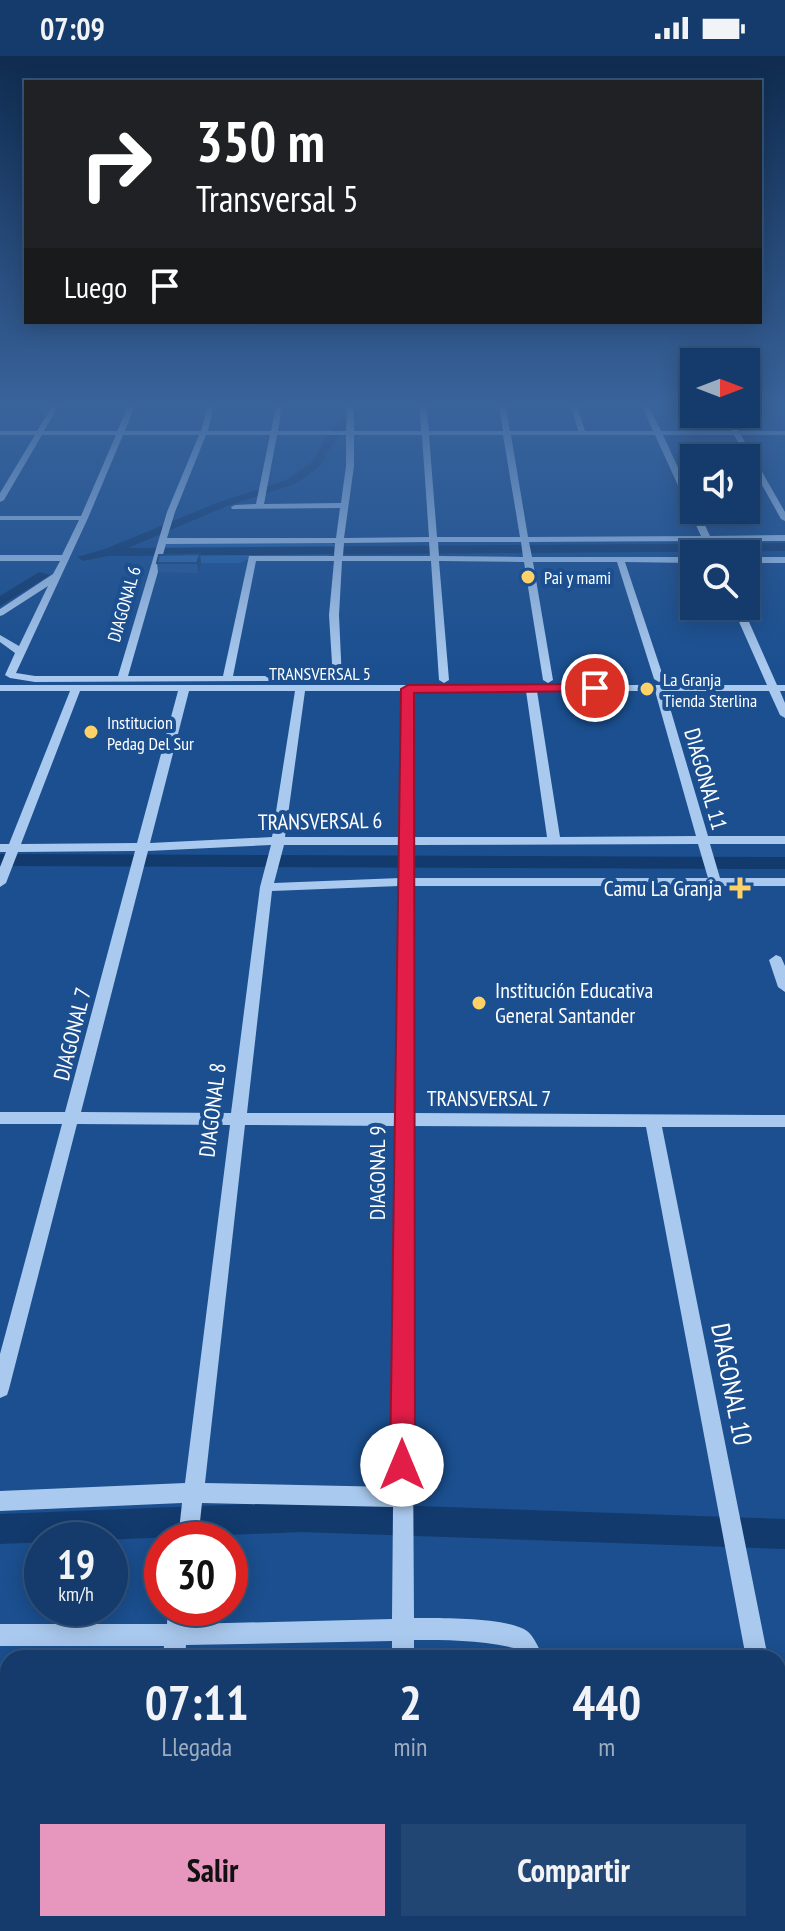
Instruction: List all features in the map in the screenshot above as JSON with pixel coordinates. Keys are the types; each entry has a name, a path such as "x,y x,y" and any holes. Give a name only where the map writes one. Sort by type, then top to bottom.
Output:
{"street":[{"path":"5,677 20,652 95,492"},
{"name":"DIAGONAL 6","path":"122,678 178,492"},
{"path":"260,505 262,492"},
{"path":"338,679 334,615 346,492"},
{"path":"430,492 444,680"},
{"path":"516,492 548,680"},
{"path":"686,492 708,540"},
{"path":"770,492 785,519"},
{"path":"235,507 346,505"},
{"path":"0,518 84,518"},
{"path":"734,540 785,538"},
{"path":"162,539 339,550 526,550 680,542"},
{"path":"227,679 252,558 339,550 526,550 620,559 680,560"},
{"path":"0,558 61,567"},
{"name":"DIAGONAL 11","path":"620,559 659,683 715,882"},
{"path":"760,560 785,560"},
{"path":"0,613 61,567"},
{"path":"744,620 775,685 785,715"},
{"path":"0,638 20,652"},
{"name":"TRANSVERSAL 5","path":"5,677 548,680 775,685 785,678"},
{"name":"TRANSVERSAL 5","path":"0,688 408,689 659,683"},
{"path":"0,883 7,856 76,688"},
{"path":"531,688 554,840"},
{"name":"DIAGONAL 7","path":"0,1389 74,1119 184,689"},
{"name":"DIAGONAL 8","path":"190,1522 237,1120 272,863 300,689"},
{"name":"DIAGONAL 9","path":"403,1650 403,1120 408,689"},
{"name":"TRANSVERSAL 6","path":"272,863 405,843 785,840"},
{"name":"TRANSVERSAL 6","path":"7,856 142,850 406,877 785,882"},
{"path":"776,960 785,987"},
{"name":"TRANSVERSAL 7","path":"0,1118 785,1121"},
{"name":"DIAGONAL 10","path":"653,1121 755,1650"},
{"path":"0,1501 193,1496 402,1503"},
{"path":"175,1647 177,1626"},
{"path":"0,1635 175,1647 403,1631 504,1633 521,1639 527,1650"}],"shaded area":[{"path":"330,542 336,546 335,552 328,556 256,556 239,563 161,563 167,543"}],"building":[{"path":"200,554 197,563 157,563 159,555"}],"waterway":[{"path":"108,552 259,492"},
{"path":"108,552 785,547"},
{"path":"83,557 108,552"},
{"path":"0,602 44,575"},
{"path":"0,860 785,863"},
{"path":"0,1529 302,1517 785,1534"}],"place":[{"name":"Pai y mami","path":"528,577"},
{"name":"La Granja Tienda Sterlina","path":"647,689"},
{"name":"Institucion Pedag Del Sur","path":"91,732"},
{"name":"Camu La Granja","path":"740,888"},
{"name":"Institución Educativa General Santander","path":"479,1003"}],"route":[{"path":"402,1465 404,882 407,872 408,689 595,688"}]}
